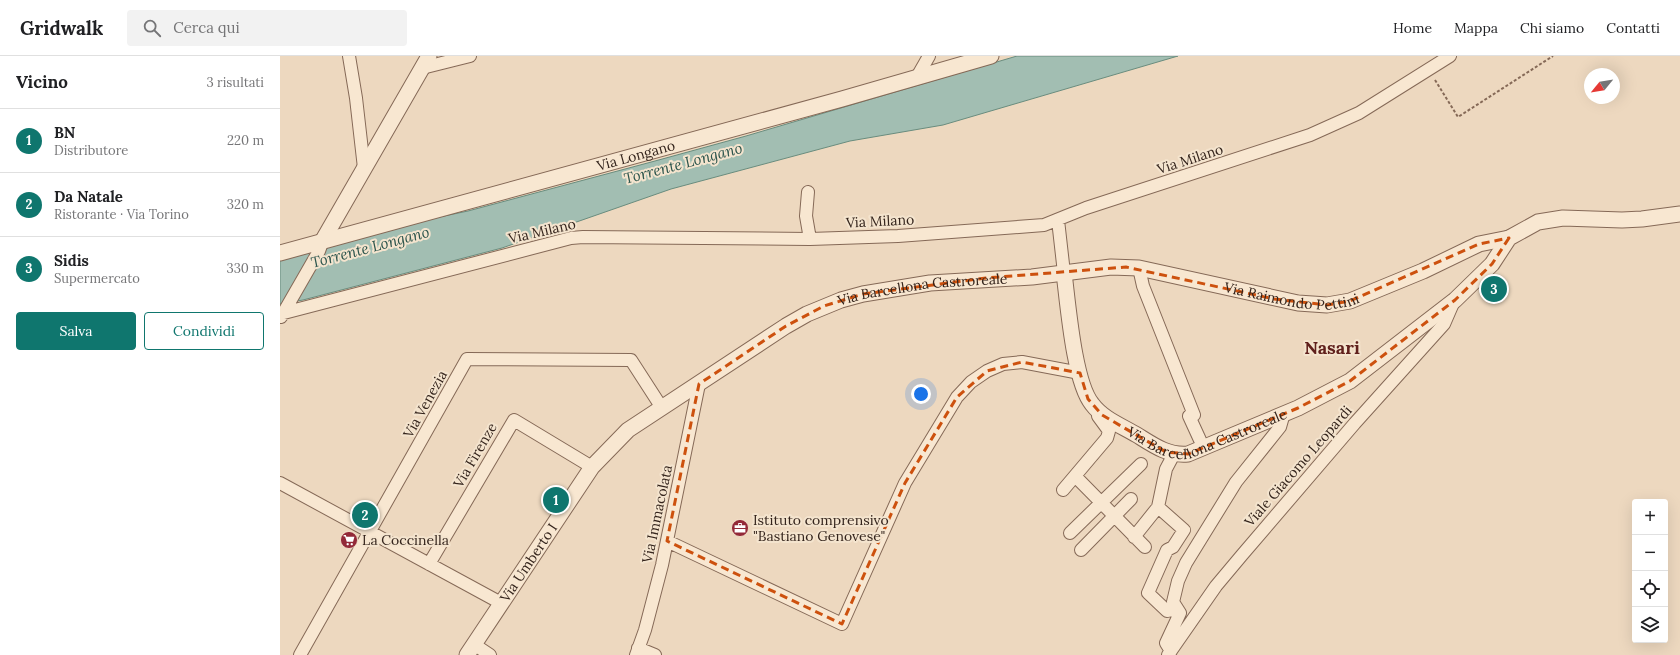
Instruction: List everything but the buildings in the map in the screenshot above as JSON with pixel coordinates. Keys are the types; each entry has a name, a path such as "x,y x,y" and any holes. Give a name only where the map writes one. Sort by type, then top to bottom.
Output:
{"street":[{"path":"349,56 356,98 364,168"},
{"path":"283,312 426,62 470,56"},
{"path":"917,78 928,56"},
{"name":"Via Longano","path":"280,253 321,246 356,233 917,78 967,59 991,56"},
{"name":"Via Milano","path":"283,312 571,238 610,236 810,239 982,230 1044,225 1094,206 1310,135 1358,113 1450,56"},
{"path":"808,192 806,216 810,239"},
{"name":"Via Barcellona Castroreale","path":"699,384 807,314 824,306 863,294 930,283 1064,273 1074,349 1085,394 1098,410 1108,418 1158,448 1174,454 1188,454 1196,452 1336,390 1350,381 1455,300 1492,264 1509,238 1538,222 1563,218 1629,220 1680,214"},
{"path":"1058,220 1064,273"},
{"name":"Via Raimondo Pettini","path":"1064,273 1111,267 1139,268 1280,300 1315,305 1327,305 1350,301 1423,271 1479,244 1509,238"},
{"path":"1139,268 1143,286 1194,415 1188,416 1200,440"},
{"name":"Viale Giacomo Leopardi","path":"1169,653 1216,586 1258,535 1444,324 1455,300"},
{"name":"Via Venezia","path":"300,655 467,359 631,360 662,408"},
{"path":"667,541 842,624 906,483 956,397 971,382 987,370 1004,364 1022,362 1080,373"},
{"name":"Via Umberto I","path":"471,650 592,467 628,430 699,384"},
{"name":"Via Immacolata","path":"655,655 637,652 654,600 699,384"},
{"path":"1063,490 1107,438 1109,431 1098,416 1098,410"},
{"path":"1169,653 1166,643 1180,613 1173,602 1178,581 1186,563 1236,482 1280,427 1284,413"},
{"name":"Via Firenze","path":"429,564 514,420 592,467"},
{"path":"1134,537 1158,507 1166,469 1174,454"},
{"path":"1070,533 1141,464"},
{"path":"1075,476 1145,547"},
{"path":"280,483 501,603"},
{"path":"1081,550 1131,499"},
{"path":"1158,507 1184,530 1173,547 1167,550 1148,593 1167,611 1177,609"},
{"path":"471,650 490,655"}],"path":[{"path":"1429,70 1458,117 1553,56"}],"highlighted area":[{"path":"1509,238 1492,264 1455,300 1350,381 1298,408 1188,454 1166,452 1102,415 1088,399 1080,373 1022,362 987,371 957,397 905,483 842,624 667,541 699,384 786,326 824,306 863,294 986,278 1126,267 1274,299 1327,305 1350,301 1479,244"}],"water":[{"name":"Torrente Longano","path":"1017,56 1178,56 943,125 850,141 671,189 502,248 303,300 280,304 280,260 334,239 468,211 655,161 746,136"}],"place":[{"name":"Sidis","path":"1494,289"},
{"name":"BN","path":"556,500"},
{"name":"Da Natale","path":"365,515"},
{"name":"Istituto comprensivo \"Bastiano Genovese\"","path":"740,528"},
{"name":"La Coccinella","path":"349,540"}],"district":[{"name":"Nasari","path":"1332,347"}]}
